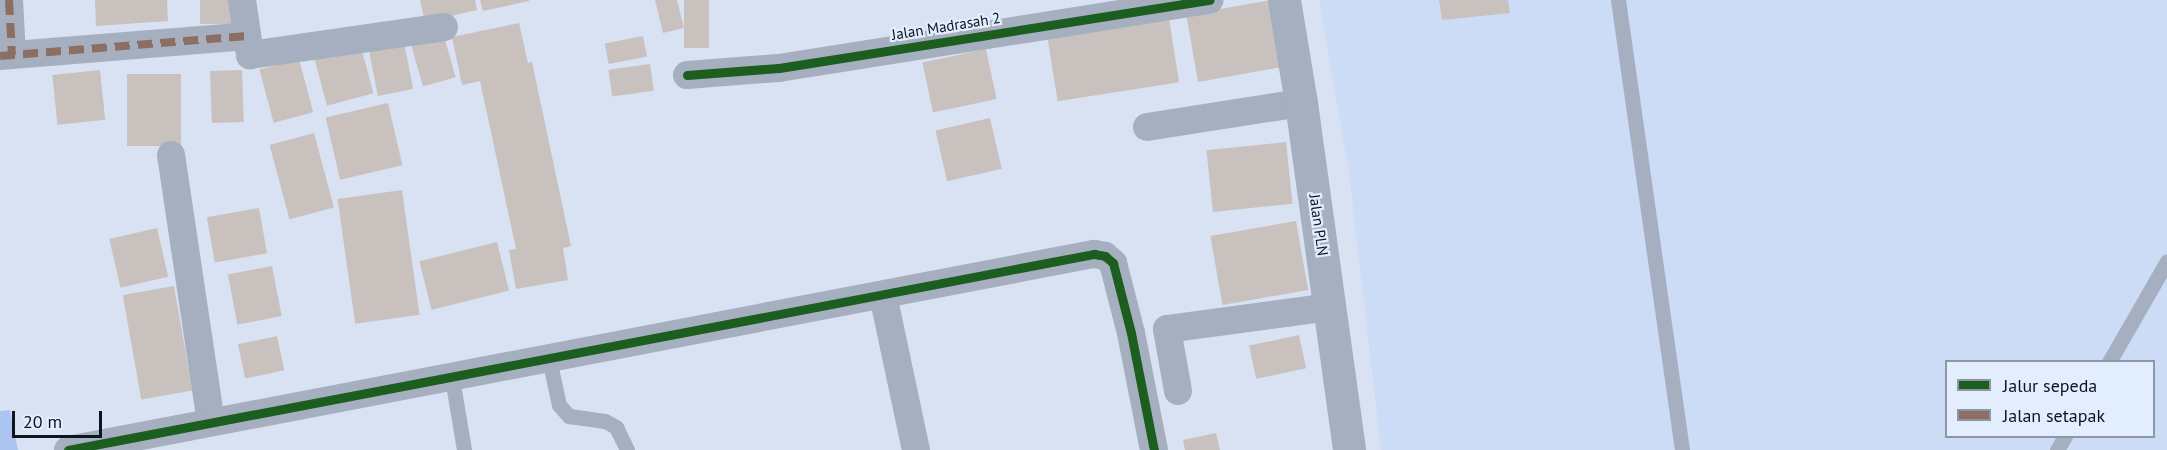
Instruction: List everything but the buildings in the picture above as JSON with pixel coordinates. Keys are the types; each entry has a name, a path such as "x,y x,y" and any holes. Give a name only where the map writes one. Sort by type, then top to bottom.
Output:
{"street":[{"path":"9,0 6,56 249,45 444,27"},
{"path":"242,0 249,45"},
{"name":"Jalan Madrasah 2","path":"687,75 779,68 1210,0"},
{"name":"Jalan PLN","path":"1284,0 1301,103 1349,450"},
{"path":"1147,127 1301,103"},
{"path":"171,155 211,422"},
{"path":"68,450 1094,254 1105,256 1113,263 1129,323 1154,450"},
{"path":"884,295 916,450"},
{"path":"1178,391 1167,329 1330,306"}],"lane":[{"path":"1618,0 1683,450"},
{"path":"2110,360 2167,261"},
{"path":"549,359 559,405 569,416 605,421 616,427 627,450"},
{"path":"452,378 464,450"}],"shaded area":[{"path":"1319,0 2167,0 2167,450 1381,450 1349,172"},
{"path":"10,410 18,450 0,450 0,411"}],"marked path":[{"path":"9,0 12,55"},
{"path":"0,56 247,36"}],"cycle path":[{"path":"687,75 779,68 1210,0"},
{"path":"68,450 1094,254 1105,256 1113,263 1131,333 1154,450"}]}
